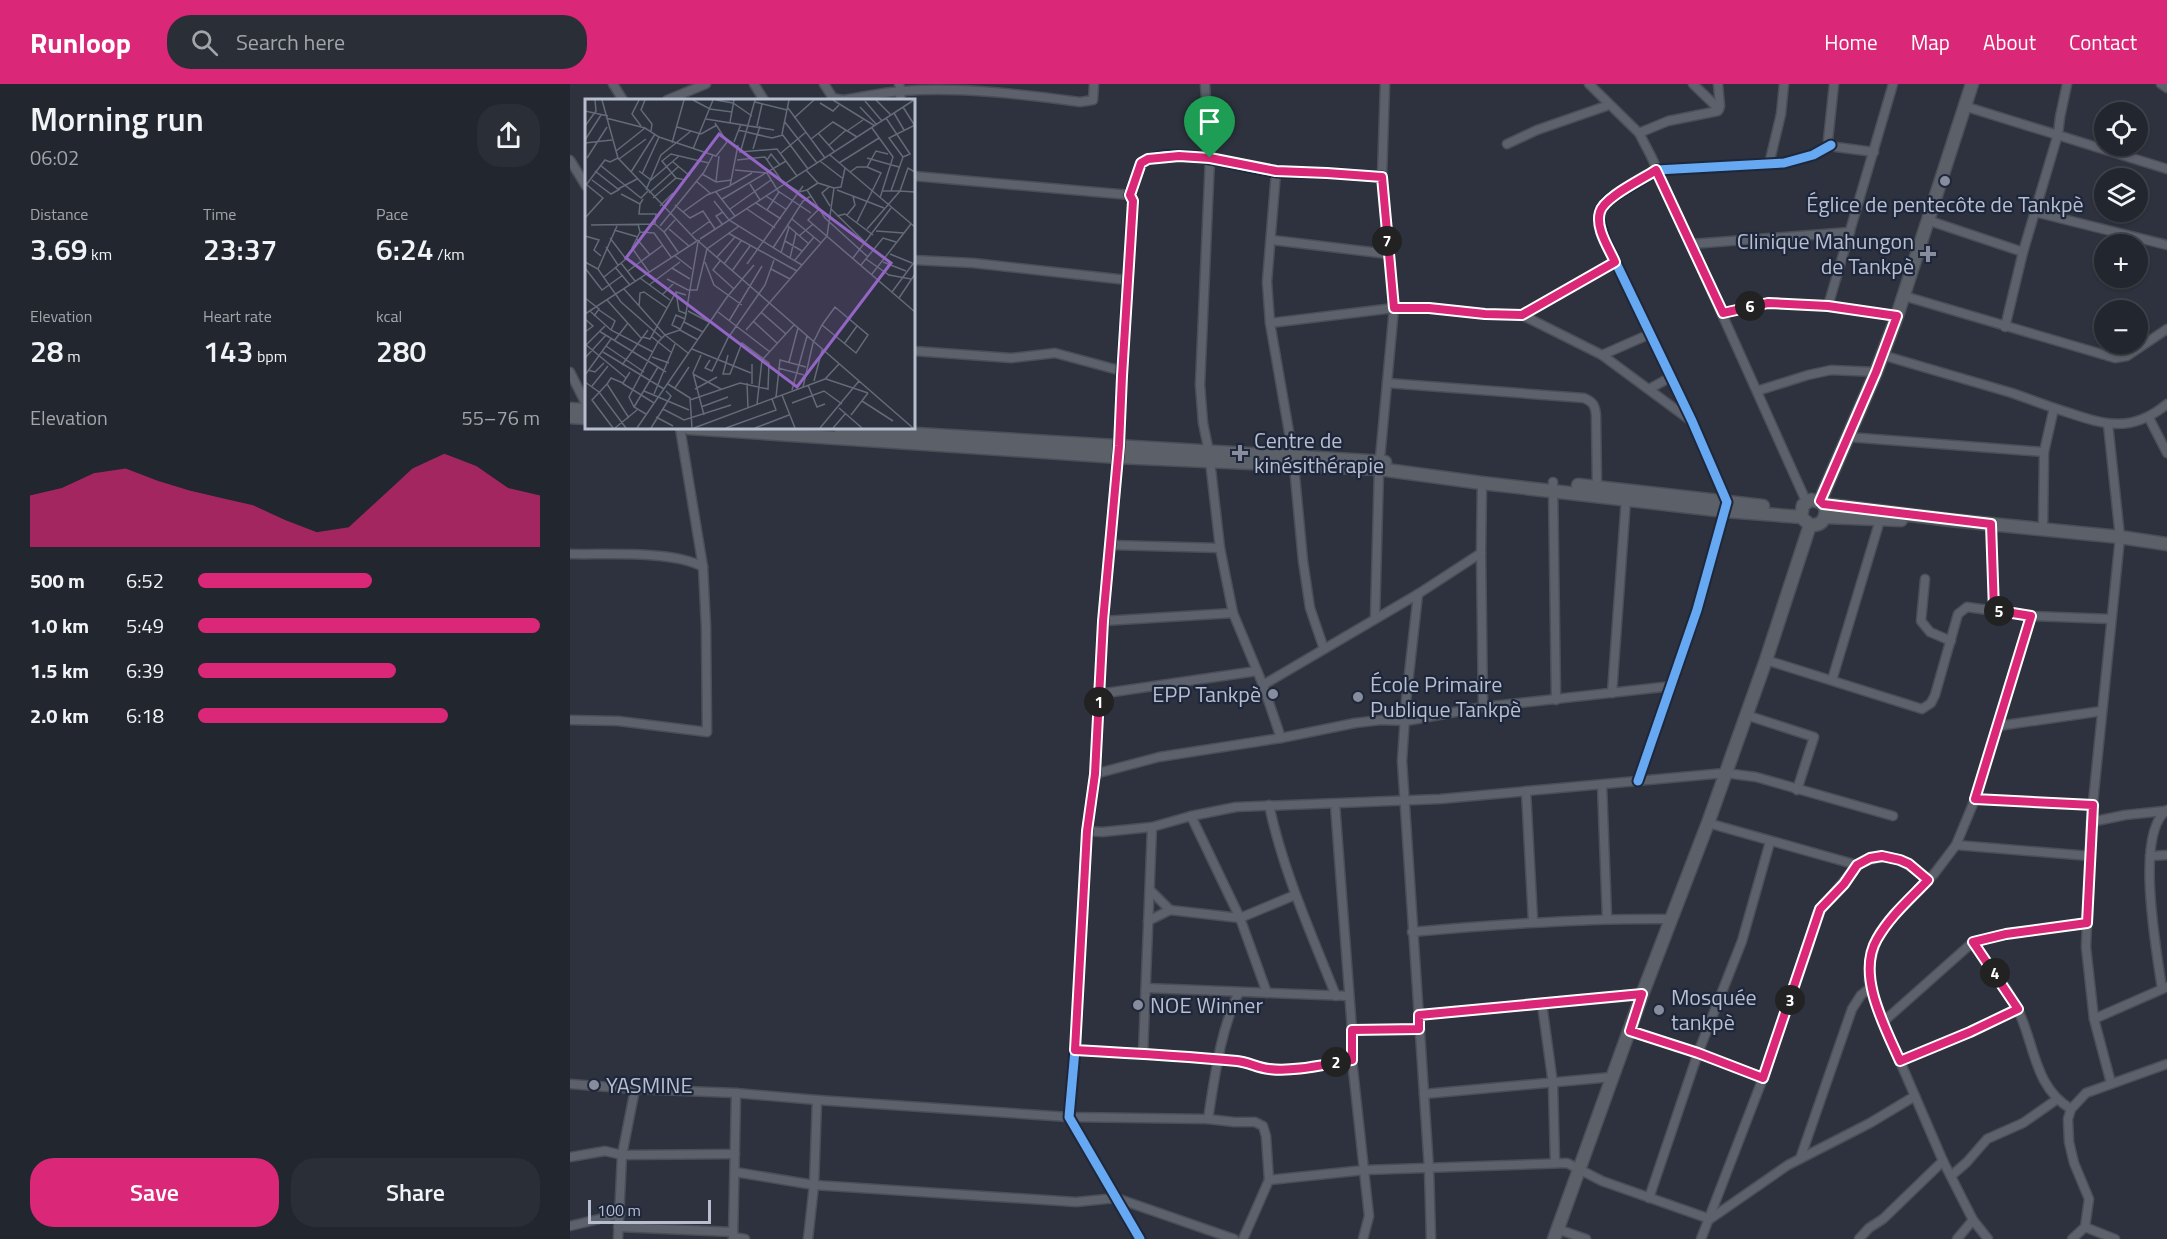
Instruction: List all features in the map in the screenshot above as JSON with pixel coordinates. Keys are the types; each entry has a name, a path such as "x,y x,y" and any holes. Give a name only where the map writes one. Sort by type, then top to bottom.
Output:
{"main road":[{"path":"1821,502 1897,316 1972,84"},
{"path":"570,409 585,410"},
{"path":"570,417 585,418"},
{"path":"742,429 928,435 1118,452 1379,465 1553,487 1626,499 1804,513 1819,524 1826,517 1826,510 1821,502"},
{"path":"1379,465 1482,483 1597,487 1726,506"},
{"path":"1556,1234 1642,994 1708,824 1766,660 1804,513 1811,500 1950,520 2167,544"},
{"path":"1826,517 1950,520"}],"street":[{"path":"613,84 622,99"},
{"path":"669,99 706,84"},
{"path":"754,84 763,99"},
{"path":"824,84 833,98 838,99"},
{"path":"850,99 900,92 991,92 1080,102 1093,100 1094,84"},
{"path":"1205,84 1210,158 1200,385 1203,423 1210,456 1220,548 1233,613 1263,685 1281,738"},
{"path":"1376,619 1379,465 1394,308 1382,177 1385,84"},
{"path":"1589,84 1639,133 1723,313 1757,392 1804,513"},
{"path":"1693,84 1719,109"},
{"path":"1718,84 1719,109"},
{"path":"1769,164 1781,114 1784,84"},
{"path":"1834,84 1828,140 1836,147 1874,152"},
{"path":"1828,306 1893,84"},
{"path":"2005,327 2023,252 2058,134 2067,84"},
{"path":"2161,84 2167,88"},
{"path":"1507,144 1537,130 1609,105"},
{"path":"1964,106 2167,169"},
{"path":"1639,133 1668,122 1712,113 1719,109"},
{"path":"1638,781 1697,610 1726,506 1692,421 1615,262 1601,229 1600,210 1608,200 1656,170 1769,164 1796,160 1831,145"},
{"path":"1140,1239 1069,1117 1087,831 1095,774 1103,621 1118,452 1133,201 1130,195 1141,163 1148,159 1179,156 1210,158 1276,171 1382,177"},
{"path":"570,160 585,184"},
{"path":"1276,171 1267,282 1270,323 1292,460 1310,608 1324,649"},
{"path":"915,176 1130,195"},
{"path":"2035,212 2167,245"},
{"path":"1927,220 2023,252"},
{"path":"1691,244 1850,232"},
{"path":"1272,240 1388,254"},
{"path":"915,260 973,263 1127,280"},
{"path":"1522,315 1615,262"},
{"path":"1904,296 2115,358 2127,356 2167,329"},
{"path":"1723,313 1768,303 1828,306 1897,316"},
{"path":"1270,323 1394,308 1429,308 1522,315 1602,355 1692,421"},
{"path":"1602,355 1650,334"},
{"path":"915,351 1011,358 1054,353 1122,371"},
{"path":"1882,355 2113,425 2149,418 2167,404"},
{"path":"1757,392 1831,370 1876,372"},
{"path":"570,372 585,402"},
{"path":"1649,389 1671,377"},
{"path":"1387,383 1584,398 1595,406 1597,487"},
{"path":"2043,529 2044,452 2054,408"},
{"path":"2149,418 2167,453"},
{"path":"2108,424 2120,537 2091,822 2086,947 2094,1019 2111,1083"},
{"path":"570,720 618,721 707,732 703,567 680,429"},
{"path":"1848,437 2044,452"},
{"path":"1482,483 1483,707"},
{"path":"1553,487 1556,700"},
{"path":"1612,693 1626,499"},
{"path":"1833,680 1880,520"},
{"path":"1991,524 1994,610"},
{"path":"1111,545 1220,548"},
{"path":"1263,685 1418,594 1481,553"},
{"path":"570,554 665,556 696,562 703,567"},
{"path":"1924,579 1921,621 1930,632 1951,641"},
{"path":"1418,594 1402,761 1429,1169 1431,1239"},
{"path":"1766,660 1922,710 1931,704 1958,614 1962,609 1967,607 2031,616 2111,619"},
{"path":"1103,621 1233,613"},
{"path":"1988,1239 1973,1220 1943,1161 1883,1022 1869,981 1870,964 1875,941 1895,913 1928,880 1956,845 1975,799 2031,616"},
{"path":"1099,694 1257,671"},
{"path":"1095,774 1159,757 1281,738 1355,723 1381,720 1406,721 1483,707 1672,686"},
{"path":"1998,726 2102,711"},
{"path":"1746,715 1814,736 1797,790"},
{"path":"1087,831 1102,832 1152,827 1236,807 1405,801 1725,773 1756,777 1893,816"},
{"path":"1602,785 1607,918"},
{"path":"1526,791 1533,921"},
{"path":"1975,799 2093,805"},
{"path":"1335,804 1352,1030 1352,1060 1369,1216 1363,1239"},
{"path":"1269,805 1275,834 1295,895 1336,996"},
{"path":"2091,822 2125,815 2166,811"},
{"path":"2094,1019 2164,988 2150,906 2150,856 2158,817 2166,811"},
{"path":"1191,816 1240,918 1267,993"},
{"path":"1708,824 1857,865"},
{"path":"1143,1053 1152,827"},
{"path":"1649,1198 1698,1053 1742,941 1770,842"},
{"path":"1956,845 2090,856"},
{"path":"2150,856 2167,855"},
{"path":"1701,1239 1763,1078 1809,945 1817,914 1857,865 1870,858 1891,856 1909,864 1928,880"},
{"path":"1150,890 1170,910"},
{"path":"1148,921 1170,910 1240,918 1295,895"},
{"path":"1412,932 1533,921 1607,918 1672,919"},
{"path":"1883,1022 1973,942 2006,934 2087,923"},
{"path":"1973,942 2018,1009 2042,1076 2056,1100 2071,1108"},
{"path":"1800,1159 1852,1009 1861,995 1871,987"},
{"path":"1146,988 1349,996"},
{"path":"1208,1119 1228,1017 1239,992"},
{"path":"1419,1015 1642,994"},
{"path":"1542,1004 1553,1084 1555,1162"},
{"path":"1900,1061 2018,1009"},
{"path":"1352,1030 1419,1029"},
{"path":"1630,1031 1698,1053 1763,1078"},
{"path":"1075,1050 1239,1061 1267,1069 1291,1069 1352,1060"},
{"path":"2072,1239 2085,1227 2088,1199 2074,1163 2069,1142 2067,1119 2071,1108 2086,1093 2167,1064"},
{"path":"1424,1094 1612,1077"},
{"path":"570,1084 736,1093 1069,1117 1255,1122 1263,1126 1266,1136 1269,1180 1243,1239"},
{"path":"618,1239 622,1155 634,1089"},
{"path":"733,1236 736,1093"},
{"path":"1710,1219 1800,1159 1870,1123 1915,1096"},
{"path":"808,1239 814,1185 816,1100"},
{"path":"1951,1176 1987,1139 2023,1123 2056,1100"},
{"path":"570,1157 605,1151 622,1155 735,1154"},
{"path":"1858,1239 1869,1228 1883,1220 1943,1161"},
{"path":"1269,1180 1365,1170 1567,1163 1602,1181 1710,1219"},
{"path":"735,1172 814,1185 1076,1202 1116,1198 1234,1239"},
{"path":"570,1226 620,1214"},
{"path":"1957,1239 1964,1235 1973,1220"},
{"path":"618,1227 733,1236 745,1239"},
{"path":"2085,1227 2115,1239"},
{"path":"1556,1234 1586,1239"}],"cycle path":[{"path":"1638,781 1697,610 1727,502 1692,421 1605,240 1599,219 1600,210 1608,200 1657,170 1784,163 1813,155 1831,145"},
{"path":"1140,1239 1069,1117 1087,831 1095,774 1103,621 1119,446 1133,201 1130,195 1141,163 1155,157 1171,155 1208,158 1277,172 1382,177"}],"place":[{"name":"Églice de pentecôte de Tankpè","path":"1945,181"},
{"name":"Clinique Mahungon de Tankpè","path":"1928,254"},
{"name":"Centre de kinésithérapie","path":"1240,453"},
{"name":"EPP Tankpè","path":"1273,694"},
{"name":"École Primaire Publique Tankpè","path":"1358,697"},
{"name":"NOE Winner","path":"1138,1005"},
{"name":"Mosquée tankpè","path":"1659,1010"},
{"name":"YASMINE","path":"594,1085"}],"route":[{"path":"1179,156 1210,158 1276,171 1382,177 1394,308 1429,308 1522,315 1615,262 1601,229 1600,210 1608,200 1656,170 1723,313 1768,303 1828,306 1897,316 1876,372 1820,501 1823,504 1991,524 1994,610 2031,616 1975,799 2093,805 2087,923 2006,934 1973,942 2018,1009 1900,1061 1869,981 1870,964 1875,941 1895,913 1928,880 1909,864 1891,856 1882,856 1870,858 1857,865 1844,884 1817,914 1809,945 1763,1078 1698,1053 1630,1031 1642,994 1419,1015 1419,1029 1352,1030 1352,1060 1291,1069 1267,1069 1239,1061 1075,1050 1087,831 1095,774 1103,621 1119,446 1133,201 1130,195 1137,170 1141,163 1148,159 1179,156"}]}
